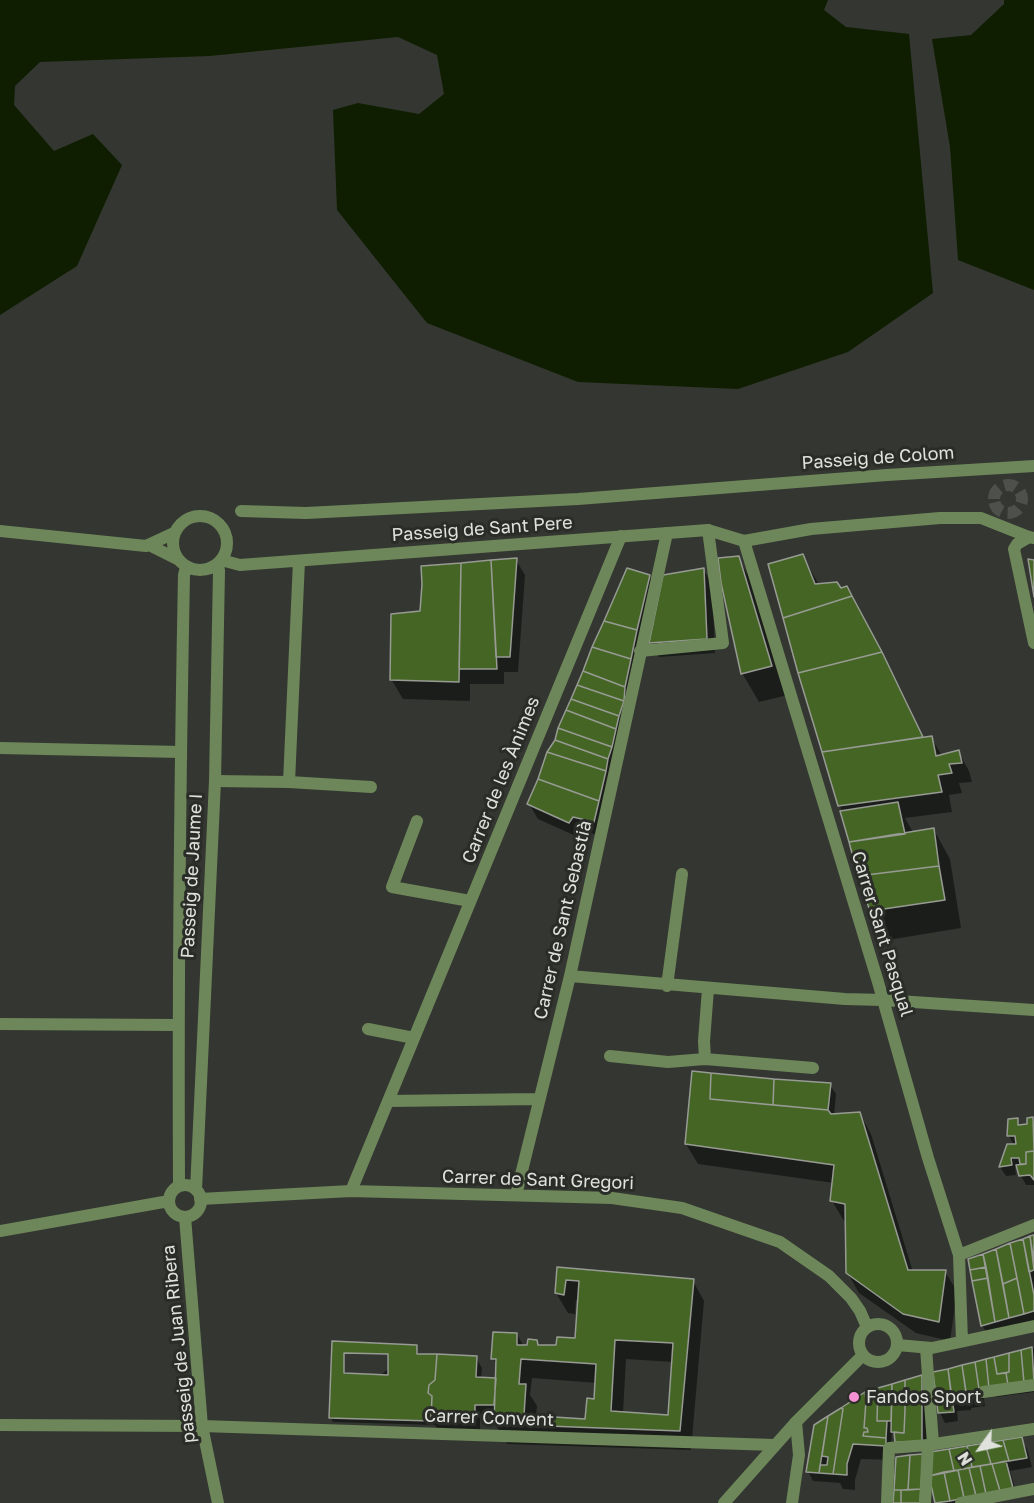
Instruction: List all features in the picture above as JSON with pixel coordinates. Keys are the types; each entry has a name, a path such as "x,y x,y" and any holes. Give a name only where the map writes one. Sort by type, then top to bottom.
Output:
{"street":[{"name":"Passeig de Colom","path":"724,488 1034,466"},
{"name":"Passeig de Sant Pere","path":"241,511 306,513 578,499 724,488"},
{"path":"149,545 182,563 193,569 208,569 220,562 227,547 227,537 220,524 205,516 191,517 180,523 174,533 172,546 182,563"},
{"path":"744,541 811,529 940,518 981,518 1031,538"},
{"name":"Passeig de Sant Pere","path":"220,562 240,565 708,530 744,541"},
{"path":"640,651 723,643 708,530"},
{"path":"0,531 135,545 149,545 174,533"},
{"name":"Carrer de Sant Sebastià","path":"516,1196 570,976 667,533"},
{"name":"Carrer de les Ànimes","path":"351,1191 621,536"},
{"path":"1031,538 1017,544 1014,549 1034,643"},
{"name":"Carrer Sant Pasqual","path":"744,541 959,1255 962,1341"},
{"path":"289,782 299,561"},
{"name":"Passeig de Jaume I","path":"198,1195 215,780 220,562"},
{"name":"Passeig de Jaume I","path":"179,1186 178,1024 184,575 182,563"},
{"path":"0,748 181,752"},
{"path":"215,780 371,787"},
{"path":"417,821 392,887 470,901"},
{"path":"667,986 682,873"},
{"path":"570,976 667,986 1034,1010"},
{"path":"705,1059 708,989"},
{"path":"0,1023 178,1024"},
{"path":"368,1029 414,1038"},
{"path":"610,1056 668,1062 705,1059 813,1068"},
{"path":"388,1101 539,1100"},
{"path":"187,1185 198,1195 198,1210 195,1214 185,1217 175,1214 172,1210 170,1195 179,1186 187,1185"},
{"name":"Carrer de Sant Gregori","path":"198,1195 351,1191 612,1198 682,1208 780,1242 829,1275 851,1298 867,1327"},
{"path":"0,1231 169,1201"},
{"name":"passeig de Juan Ribera","path":"185,1217 202,1426 218,1503"},
{"path":"959,1255 1034,1225"},
{"path":"877,1323 884,1324 896,1334 897,1346 888,1360 876,1362 863,1355 859,1347 860,1335 867,1327 877,1323"},
{"path":"897,1346 926,1348 1034,1326"},
{"path":"926,1348 931,1444 926,1503"},
{"path":"724,1503 774,1445 863,1355"},
{"path":"983,1392 1034,1384"},
{"path":"792,1503 799,1455 796,1422"},
{"name":"Carrer Convent","path":"0,1425 202,1426 774,1445"},
{"path":"887,1503 889,1448 1034,1429"},
{"path":"961,1503 1034,1489"}],"shaded area":[{"path":"0,0 828,0 824,10 846,27 909,34 933,293 848,352 738,389 578,382 427,323 337,210 333,110 358,103 419,114 444,94 437,55 398,37 210,56 40,62 15,86 14,105 54,151 93,134 122,165 77,266 0,315"},
{"path":"1004,0 1034,0 1034,290 958,260 950,147 932,39 971,35 1004,4"}],"building":[{"path":"803,554 815,584 837,582 841,588 847,586 852,596 783,618 768,564"},
{"path":"739,556 772,666 741,674 721,583 718,558"},
{"path":"517,558 510,657 496,657 491,560"},
{"path":"1028,559 1034,560 1034,597"},
{"path":"491,560 497,669 459,669 461,563"},
{"path":"461,563 459,682 390,680 391,614 420,611 421,566"},
{"path":"627,568 650,575 637,630 604,621"},
{"path":"704,568 707,639 649,643 663,575"},
{"path":"852,596 882,652 798,673 783,618"},
{"path":"604,621 637,630 631,659 592,647"},
{"path":"592,647 631,659 625,687 583,671"},
{"path":"882,652 923,737 822,752 798,673"},
{"path":"583,671 625,687 624,701 577,685"},
{"path":"577,685 624,701 619,716 571,699"},
{"path":"571,699 619,716 616,729 566,710"},
{"path":"566,710 616,729 612,747 558,728"},
{"path":"558,728 612,747 608,759 555,740"},
{"path":"932,736 936,756 959,750 962,763 949,764 952,773 938,775 942,792 838,806 822,752"},
{"path":"555,740 608,759 606,771 547,752"},
{"path":"547,752 606,771 599,801 538,779"},
{"path":"538,779 599,801 594,822 573,817 569,823 527,804"},
{"path":"898,802 905,834 849,842 840,811"},
{"path":"934,828 939,866 858,876 849,842"},
{"path":"939,866 945,900 870,911 858,876"},
{"path":"692,1071 711,1073 710,1099 828,1110 831,1114 860,1112 908,1270 946,1270 939,1322 903,1314 846,1273 845,1204 830,1201 834,1165 685,1144"},
{"path":"711,1073 774,1079 773,1105 710,1099"},
{"path":"774,1079 831,1083 828,1110 773,1105"},
{"path":"1033,1117 1034,1151 1026,1152 1026,1164 1020,1164 1019,1158 1011,1158 1012,1165 999,1167 1007,1144 1016,1144 1015,1136 1007,1136 1008,1119 1018,1118 1018,1125 1027,1124 1027,1118"},
{"path":"1034,1151 1034,1180 1030,1175 1019,1176 1016,1165 1026,1164 1026,1152"},
{"path":"1034,1235 1034,1262 1030,1236"},
{"path":"1030,1236 1034,1270 1029,1272 1023,1239"},
{"path":"1023,1239 1034,1295 1034,1311 1024,1314 1010,1243"},
{"path":"1010,1243 1017,1278 1003,1284 996,1249"},
{"path":"996,1249 1009,1318 995,1322 983,1254"},
{"path":"983,1254 986,1267 970,1270 968,1259"},
{"path":"557,1267 694,1279 680,1431 494,1424 496,1359 491,1359 493,1332 517,1333 517,1345 527,1345 528,1339 537,1340 538,1345 556,1345 557,1337 575,1338 579,1281 566,1280 564,1295 555,1293","holes":["615,1340 673,1343 668,1415 611,1411","521,1359 596,1364 594,1399 587,1398 585,1419 524,1415 526,1384 519,1384"]},
{"path":"986,1267 988,1278 972,1281 970,1270"},
{"path":"988,1278 995,1322 981,1326 972,1281"},
{"path":"1017,1278 1024,1314 1009,1318 1003,1284"},
{"path":"332,1341 417,1345 417,1354 437,1354 435,1380 429,1385 428,1393 432,1396 431,1421 329,1418"},
{"path":"1032,1347 1034,1382 1024,1383 1021,1350"},
{"path":"1021,1350 1024,1383 1008,1385 1006,1373 1009,1372 1009,1353"},
{"path":"344,1353 388,1354 388,1375 344,1373"},
{"path":"1009,1353 1009,1372 997,1374 994,1357"},
{"path":"437,1354 477,1356 476,1377 496,1378 494,1405 475,1405 475,1423 431,1421 432,1396 428,1393 429,1385 435,1380"},
{"path":"994,1357 997,1374 1006,1373 1008,1385 989,1388 986,1359"},
{"path":"986,1359 989,1388 979,1389 975,1362"},
{"path":"975,1362 980,1396 967,1398 962,1365"},
{"path":"962,1365 967,1400 952,1402 948,1369"},
{"path":"948,1369 954,1412 938,1413 933,1372"},
{"path":"922,1375 922,1442 895,1442 894,1432 904,1433 905,1380"},
{"path":"905,1380 904,1433 891,1432 892,1384"},
{"path":"892,1384 891,1421 877,1421 878,1388"},
{"path":"878,1388 877,1421 887,1421 886,1438 863,1436 864,1432 868,1432 867,1428 864,1428 865,1392"},
{"path":"865,1392 864,1428 867,1428 868,1432 864,1432 863,1436 886,1438 886,1446 853,1444 847,1464 847,1475 833,1474 843,1409 841,1408"},
{"path":"843,1409 833,1474 819,1473 820,1465 827,1465 828,1457 822,1456 828,1416"},
{"path":"828,1416 819,1473 806,1472 814,1425"},
{"path":"1022,1437 1027,1458 1009,1461 1003,1440"},
{"path":"1003,1440 1009,1461 991,1464 985,1443"},
{"path":"985,1443 991,1464 972,1467 967,1446"},
{"path":"967,1446 972,1467 954,1471 949,1449"},
{"path":"949,1449 954,1471 929,1476 930,1452"},
{"path":"923,1454 921,1489 908,1490 910,1455"},
{"path":"910,1455 908,1490 894,1490 896,1457"},
{"path":"1006,1461 1013,1488 1000,1491 992,1464"},
{"path":"992,1464 1000,1491 986,1494 980,1466"},
{"path":"980,1466 986,1494 976,1496 969,1468"},
{"path":"969,1468 976,1496 964,1498 958,1470"},
{"path":"958,1470 964,1498 950,1501 944,1472"},
{"path":"944,1472 950,1501 935,1503 929,1476"},
{"path":"921,1489 920,1503 901,1503 901,1490"},
{"path":"894,1490 901,1490 901,1503 893,1503"}],"tunnel":[{"path":"1008,485 1018,489 1022,499 1018,509 1008,513 998,509 994,499 998,489 1008,485"}],"place":[{"name":"Fandos Sport","path":"854,1397"}]}
